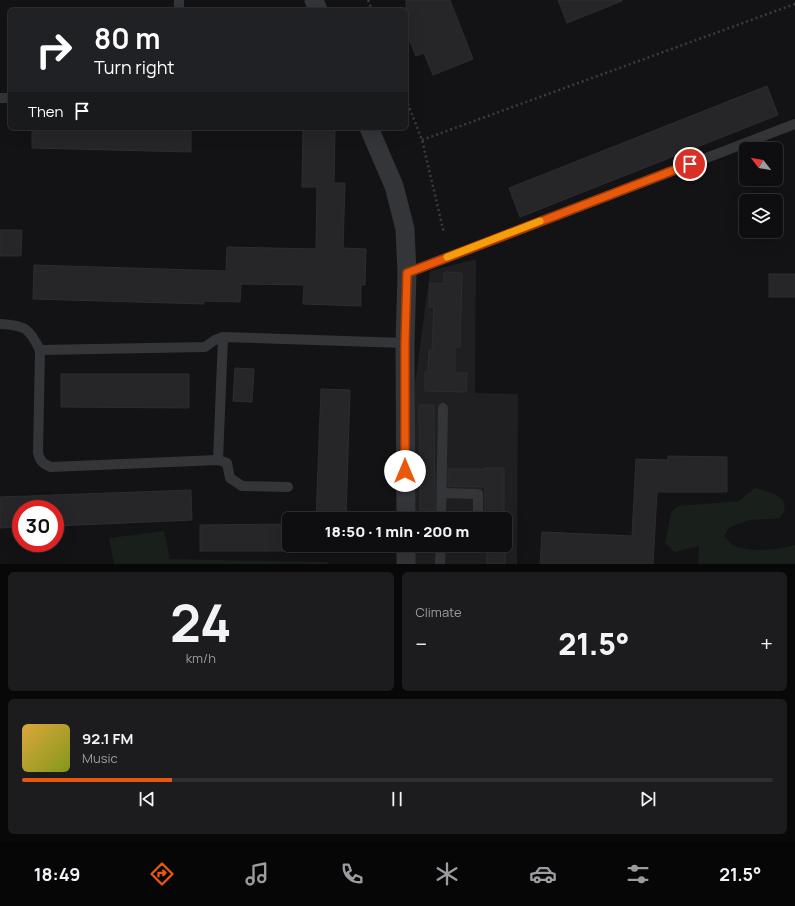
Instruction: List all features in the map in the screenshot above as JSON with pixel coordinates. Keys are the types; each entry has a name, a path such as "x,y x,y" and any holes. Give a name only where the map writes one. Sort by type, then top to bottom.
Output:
{"street":[{"path":"370,130 394,186 405,229 407,273 405,343 406,512"},
{"path":"406,552 406,564"}],"lane":[{"path":"407,273 795,124"},
{"path":"0,324 15,324 24,328 33,336 40,350 38,453 40,460 44,464 51,467 218,460 227,464 230,478 242,486 288,488"},
{"path":"218,460 223,337"},
{"path":"40,350 205,347 215,340 223,337 405,343"},
{"path":"441,512 443,408"},
{"path":"442,493 478,494 478,512"},
{"path":"440,563 441,552"}],"path":[{"path":"422,140 795,4"},
{"path":"408,104 422,140 444,233"}],"shaded area":[{"path":"476,259 475,393 518,394 517,564 414,564 415,552 512,552 512,512 415,512 415,384 430,271"},
{"path":"755,488 775,494 783,500 785,510 780,518 750,520 730,527 724,536 730,543 744,549 762,550 795,545 795,564 698,564 699,546 675,552 665,543 671,513 678,506 739,501"},
{"path":"164,531 170,559 326,562 331,564 114,564 109,538"}],"building":[{"path":"406,0 450,0 473,59 433,75 424,53 416,56 408,36 408,8 406,8"},
{"path":"558,0 622,0 622,1 567,23"},
{"path":"767,86 778,115 520,217 509,188"},
{"path":"32,130 191,130 191,152 32,148"},
{"path":"303,130 335,130 334,183 345,183 343,248 366,249 365,285 361,285 361,306 303,304 304,285 241,284 240,302 204,301 204,304 33,299 34,265 226,271 227,247 316,249 317,187 302,187"},
{"path":"0,230 22,230 21,256 0,256"},
{"path":"444,272 462,273 460,347 455,347 455,373 467,373 466,392 425,391 425,372 428,372 429,350 432,350 434,307 429,307 430,283 444,284"},
{"path":"769,274 795,274 795,297 769,297"},
{"path":"235,368 254,369 252,402 233,401"},
{"path":"61,374 189,374 189,408 61,407"},
{"path":"321,389 350,390 346,512 316,512"},
{"path":"419,405 434,405 435,510 420,510"},
{"path":"668,456 727,457 727,492 657,492 653,564 540,564 542,532 632,536 636,459 668,460"},
{"path":"504,468 504,512 485,512 485,487 448,486 448,469"},
{"path":"191,490 192,520 64,526 64,500 12,500 12,527 0,528 0,497"},
{"path":"282,524 282,551 200,551 200,525"},
{"path":"487,552 505,552 505,564 487,564"}],"slow traffic":[{"path":"447,257 540,221"}],"route":[{"path":"405,471 405,343 407,273 690,164"}]}
